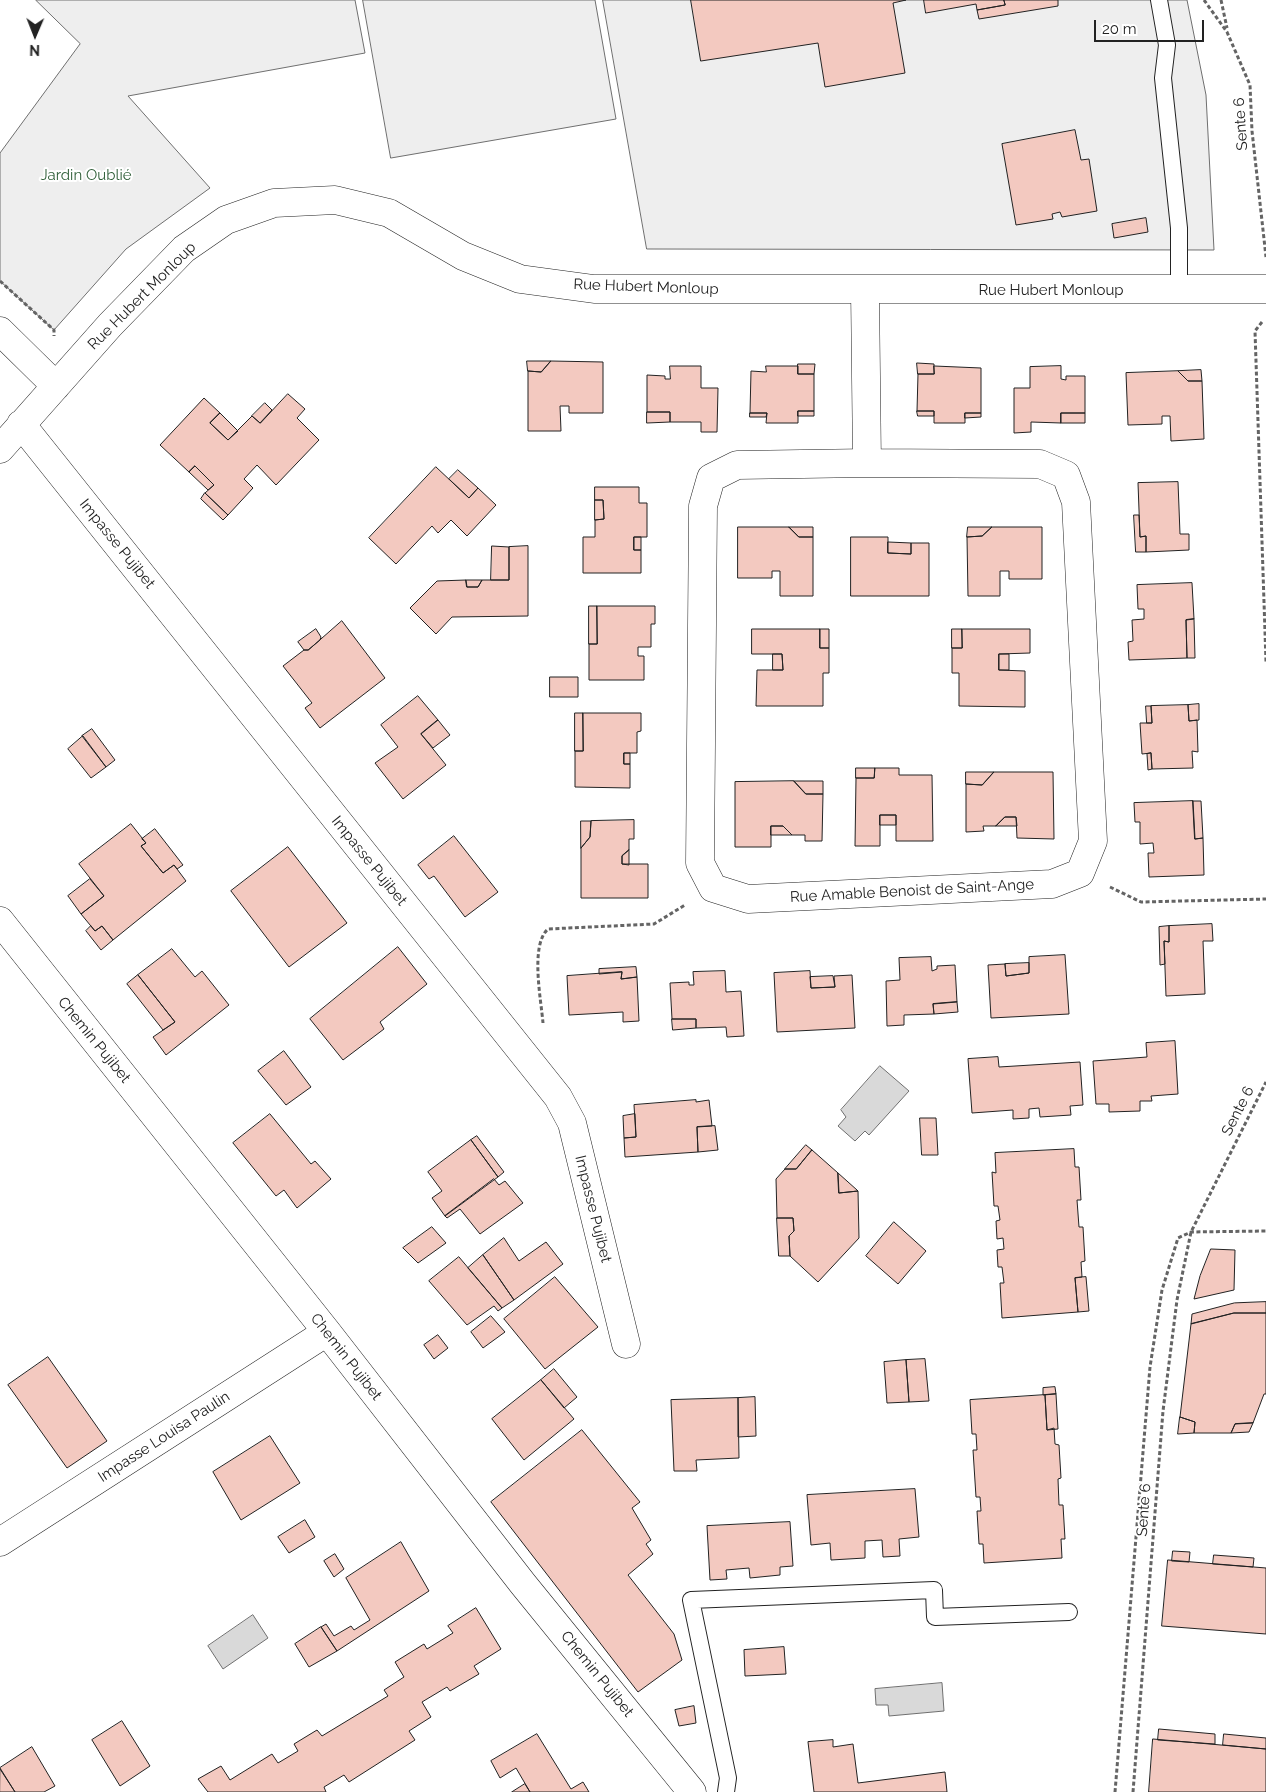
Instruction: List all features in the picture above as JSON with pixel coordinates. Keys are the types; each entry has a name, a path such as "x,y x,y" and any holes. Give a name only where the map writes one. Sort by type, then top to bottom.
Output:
{"street":[{"name":"Rue Hubert Monloup","path":"56,386 110,325 184,249 226,220 274,204 335,200 388,213 463,256 520,279 594,289 1266,289"},
{"path":"865,290 867,463"},
{"path":"0,331 56,386 0,449"},
{"name":"Impasse Pujibet","path":"21,424 558,1097 572,1123 626,1344"},
{"path":"713,888 700,863 703,506 711,478 738,465 867,463 1040,464 1066,475 1076,502 1093,841 1080,873"},
{"name":"Rue Amable Benoist de Saint-Ange","path":"713,888 748,899 1052,884 1080,873"},
{"name":"Chemin Pujibet","path":"0,921 327,1332 523,1584 692,1792"},
{"name":"Impasse Louisa Paulin","path":"0,1542 327,1332"}],"lane":[{"path":"1159,0 1167,45 1163,78 1179,228 1179,289"},
{"path":"726,1792 728,1778 691,1600 934,1590 935,1617 1070,1612"}],"path":[{"name":"Sente 6","path":"1204,0 1227,32 1250,85 1252,131 1266,257"},
{"path":"1221,0 1227,32"},
{"path":"1266,318 1255,331 1266,662"},
{"path":"1080,873 1141,902 1266,899"},
{"path":"535,1069 544,1032 538,951 542,935 548,929 654,924 713,888"},
{"name":"Sente 6","path":"1133,1792 1163,1411 1177,1300 1191,1232 1266,1082"},
{"path":"1115,1792 1150,1368 1162,1290 1178,1238 1191,1232 1266,1231"}],"green space":[{"name":"Jardin Oublié","path":"36,0 355,0 365,53 128,96 210,188 126,249 54,330 0,281 0,153 80,44"},
{"path":"363,0 595,0 616,119 391,158"},
{"path":"603,0 1187,0 1206,95 1214,250 647,249"}],"shaded area":[{"path":"880,1066 909,1091 869,1135 865,1131 855,1141 838,1126 846,1117 841,1110"},
{"path":"253,1615 268,1638 223,1669 208,1646"},
{"path":"942,1683 944,1711 889,1716 888,1705 876,1705 875,1689"}],"building":[{"path":"691,0 906,0 893,3 905,73 825,87 818,43 701,61"},
{"path":"924,0 1004,0 1005,5 977,10 976,4 926,13"},
{"path":"1004,0 1058,0 1058,6 979,19 977,10 1005,5"},
{"path":"1075,130 1081,160 1089,159 1097,211 1062,217 1060,212 1052,214 1053,219 1016,225 1002,144"},
{"path":"1146,218 1148,232 1114,238 1112,224"},
{"path":"527,361 551,361 541,372 528,371"},
{"path":"551,361 603,362 603,413 569,413 569,406 560,406 561,431 528,431 528,371 541,372"},
{"path":"917,363 934,364 934,374 918,374"},
{"path":"798,364 815,364 814,374 798,374"},
{"path":"670,366 701,366 701,388 718,388 717,432 701,432 701,422 670,422 670,412 647,412 647,375 665,376 665,379 670,379"},
{"path":"766,366 798,366 798,374 814,374 814,411 798,411 798,423 766,423 767,413 750,413 751,371 766,372"},
{"path":"934,366 981,368 981,413 965,413 965,423 934,423 934,411 917,411 918,374 934,374"},
{"path":"1061,366 1061,379 1066,380 1066,376 1085,376 1085,413 1061,413 1061,423 1031,422 1031,432 1014,433 1014,388 1030,388 1030,367"},
{"path":"1201,370 1202,381 1188,381 1178,371"},
{"path":"1178,371 1188,381 1202,381 1204,439 1171,441 1170,416 1162,416 1162,424 1128,425 1126,373"},
{"path":"288,394 305,409 297,418 319,440 276,485 257,465 244,479 253,488 228,515 205,493 214,485 195,466 189,472 160,445 204,398 220,413 210,423 228,440 252,416 260,423"},
{"path":"265,403 272,410 260,423 252,416"},
{"path":"798,411 814,411 814,416 798,416"},
{"path":"917,411 934,411 934,416 918,416"},
{"path":"647,412 670,412 670,422 647,423"},
{"path":"220,413 238,431 228,440 210,423"},
{"path":"750,413 767,413 766,417 750,417"},
{"path":"965,413 981,413 981,417 965,418"},
{"path":"1061,413 1085,413 1085,423 1061,423"},
{"path":"195,466 214,485 208,490 189,472"},
{"path":"436,467 469,498 478,488 496,505 467,536 451,520 438,533 432,526 396,564 369,538"},
{"path":"458,470 478,488 469,498 449,479"},
{"path":"1178,482 1180,534 1189,534 1189,550 1146,552 1146,536 1140,537 1138,483"},
{"path":"595,487 639,487 639,503 647,503 647,537 634,537 634,550 641,550 641,573 583,573 583,537 595,537 595,520 604,519 603,500 595,500"},
{"path":"205,493 228,515 223,520 201,499"},
{"path":"595,500 603,500 604,519 595,520"},
{"path":"1134,515 1139,515 1140,537 1146,536 1146,552 1136,552"},
{"path":"738,527 789,527 799,537 813,537 813,596 780,596 780,571 772,571 772,578 738,578"},
{"path":"789,527 813,527 813,537 799,537"},
{"path":"968,527 992,527 982,536 967,537"},
{"path":"992,527 1042,527 1042,579 1009,579 1009,571 1000,571 1000,596 968,596 967,537 982,536"},
{"path":"634,537 641,537 641,550 634,550"},
{"path":"851,537 888,537 888,553 911,554 911,543 929,543 929,596 851,596"},
{"path":"888,542 911,543 911,554 888,553"},
{"path":"492,546 509,547 509,580 491,580"},
{"path":"528,546 528,616 452,617 436,634 410,608 437,581 466,580 467,587 478,587 482,580 509,580 509,547"},
{"path":"466,580 482,580 478,587 467,587"},
{"path":"1192,583 1194,619 1186,620 1187,658 1129,660 1128,642 1133,641 1132,620 1144,619 1144,609 1138,609 1137,585"},
{"path":"589,606 597,606 597,644 589,644"},
{"path":"597,606 655,606 655,624 651,624 651,647 638,647 638,656 644,656 644,680 589,680 589,644 597,644"},
{"path":"1194,619 1195,658 1187,658 1186,620"},
{"path":"342,621 385,678 320,728 305,708 312,703 283,666 304,650 308,650"},
{"path":"316,629 321,637 320,640 308,650 304,650 298,642"},
{"path":"752,629 820,629 820,648 829,648 829,673 823,673 823,706 756,706 757,670 783,670 782,654 752,654"},
{"path":"820,629 829,629 829,648 820,648"},
{"path":"952,629 962,629 962,648 952,648"},
{"path":"962,629 1030,629 1030,653 999,654 999,670 1025,671 1025,707 959,706 959,673 952,673 952,648 962,648"},
{"path":"773,654 782,654 783,670 773,670"},
{"path":"999,654 1009,654 1009,670 999,670"},
{"path":"550,677 578,677 578,697 550,697"},
{"path":"418,696 438,720 421,734 446,765 403,799 375,763 398,747 381,725"},
{"path":"1199,704 1199,720 1189,721 1188,705"},
{"path":"1188,705 1189,721 1197,720 1198,752 1192,751 1193,768 1152,769 1151,753 1142,754 1140,723 1152,723 1151,706"},
{"path":"1146,706 1151,706 1152,723 1147,723"},
{"path":"575,713 583,713 583,751 575,751"},
{"path":"583,713 641,713 641,731 637,732 637,753 624,753 624,764 630,764 630,788 575,787 575,751 583,751"},
{"path":"438,720 450,735 433,748 421,734"},
{"path":"92,729 115,760 106,767 82,736"},
{"path":"83,736 106,767 91,778 68,749"},
{"path":"624,753 630,753 630,764 624,764"},
{"path":"1151,753 1152,769 1148,770 1147,754"},
{"path":"856,768 875,768 874,778 856,778"},
{"path":"875,768 899,768 899,775 932,775 933,841 896,841 896,815 880,815 880,846 855,846 856,778 874,778"},
{"path":"966,772 994,772 982,785 966,784"},
{"path":"994,772 1053,772 1054,839 1017,838 1016,817 1005,817 996,826 983,826 984,831 966,832 966,784 982,785"},
{"path":"794,781 823,781 823,794 806,794"},
{"path":"794,781 806,794 823,794 822,841 805,841 805,835 792,835 783,826 771,826 771,847 735,847 735,782"},
{"path":"1193,801 1195,839 1203,838 1204,875 1149,877 1148,853 1154,853 1153,843 1140,844 1140,822 1135,822 1134,803"},
{"path":"1193,801 1201,801 1203,838 1195,839"},
{"path":"880,815 896,815 896,825 880,825"},
{"path":"1005,817 1016,817 1017,826 996,826"},
{"path":"634,820 634,839 629,839 629,850 622,856 622,864 648,864 648,898 581,898 581,848 590,837 591,821"},
{"path":"581,821 591,821 590,837 581,848"},
{"path":"131,824 146,843 141,846 163,873 174,865 186,881 113,940 102,926 95,931 81,914 104,896 79,864"},
{"path":"771,826 783,826 792,835 771,835"},
{"path":"155,829 183,865 177,869 174,865 163,873 141,846 146,843 142,839"},
{"path":"454,836 498,892 465,917 434,876 429,879 418,865"},
{"path":"288,847 347,923 289,967 231,891"},
{"path":"629,850 629,865 622,864 622,856"},
{"path":"90,879 104,896 81,914 68,896"},
{"path":"1212,924 1213,941 1203,941 1205,994 1166,996 1164,941 1169,942 1169,926"},
{"path":"91,926 95,931 102,926 113,940 101,950 86,931"},
{"path":"1169,926 1169,942 1164,941 1165,964 1160,965 1159,927"},
{"path":"398,947 427,984 380,1022 384,1029 343,1060 310,1019"},
{"path":"172,949 195,977 202,971 229,1005 166,1055 153,1037 175,1022 138,975"},
{"path":"1065,955 1069,1014 991,1018 988,965 1005,964 1006,976 1029,973 1029,957"},
{"path":"931,957 932,971 937,969 937,966 955,965 957,1002 933,1004 934,1014 904,1015 904,1025 887,1026 886,981 900,980 899,958"},
{"path":"1029,963 1029,973 1006,976 1005,964"},
{"path":"636,967 637,977 621,979 622,972 599,974 599,969"},
{"path":"725,971 726,992 741,991 744,1036 727,1037 726,1027 696,1028 696,1019 672,1019 670,983 689,982 689,985 694,985 693,972"},
{"path":"810,971 811,988 835,987 834,976 852,975 855,1028 777,1032 774,973"},
{"path":"622,972 621,979 637,977 639,1021 623,1022 623,1012 569,1015 567,976"},
{"path":"138,975 175,1022 163,1030 127,984"},
{"path":"833,976 835,987 811,988 810,977"},
{"path":"957,1002 958,1012 934,1014 933,1004"},
{"path":"672,1019 696,1019 696,1028 673,1030"},
{"path":"1175,1041 1178,1094 1151,1096 1152,1101 1140,1101 1140,1111 1109,1112 1109,1104 1096,1104 1093,1061 1147,1057 1146,1043"},
{"path":"284,1051 311,1087 286,1105 258,1071"},
{"path":"998,1057 999,1067 1080,1062 1083,1105 1070,1106 1071,1115 1040,1117 1039,1108 1029,1109 1029,1118 1013,1119 1013,1110 972,1113 968,1059"},
{"path":"696,1100 696,1102 709,1100 712,1126 697,1127 698,1152 625,1157 624,1138 636,1137 634,1105"},
{"path":"270,1114 311,1164 315,1161 331,1179 297,1208 284,1190 276,1196 233,1143"},
{"path":"635,1114 636,1137 624,1138 623,1116"},
{"path":"920,1118 936,1118 938,1155 922,1155"},
{"path":"715,1126 718,1150 698,1152 697,1127"},
{"path":"477,1136 504,1172 498,1177 471,1140"},
{"path":"471,1140 498,1177 445,1216 432,1198 442,1191 428,1172"},
{"path":"806,1145 812,1150 796,1169 785,1169"},
{"path":"1074,1149 1075,1167 1079,1167 1081,1200 1077,1200 1079,1227 1083,1227 1085,1261 1081,1262 1082,1277 1075,1278 1078,1312 1002,1318 1000,1283 1004,1283 1002,1267 998,1267 997,1250 1004,1249 1003,1238 997,1239 996,1221 1000,1220 998,1206 994,1206 992,1172 996,1173 995,1153"},
{"path":"812,1150 838,1173 839,1193 858,1191 859,1238 818,1282 790,1256 789,1236 794,1231 793,1218 777,1218 776,1179 785,1169 796,1169"},
{"path":"838,1173 857,1190 858,1191 839,1193"},
{"path":"494,1179 499,1185 505,1181 523,1203 480,1234 460,1209 447,1218 445,1216"},
{"path":"777,1218 793,1218 794,1231 789,1236 790,1256 779,1256"},
{"path":"894,1222 926,1251 898,1284 866,1256"},
{"path":"432,1227 446,1243 418,1263 403,1248"},
{"path":"504,1238 519,1261 546,1242 563,1264 514,1300 483,1255"},
{"path":"1211,1249 1235,1250 1234,1290 1194,1299 1200,1276"},
{"path":"483,1255 514,1300 502,1308 468,1268"},
{"path":"459,1257 502,1308 498,1311 494,1306 467,1325 429,1281"},
{"path":"555,1277 598,1327 545,1369 504,1319"},
{"path":"1086,1277 1089,1311 1078,1312 1075,1278"},
{"path":"1266,1302 1266,1313 1234,1313 1191,1324 1192,1314 1234,1303"},
{"path":"1234,1313 1266,1313 1266,1394 1264,1394 1253,1423 1235,1424 1231,1433 1194,1433 1195,1422 1180,1417 1191,1324"},
{"path":"491,1316 505,1332 483,1348 471,1332"},
{"path":"438,1335 448,1348 434,1359 424,1345"},
{"path":"48,1357 107,1441 67,1468 8,1385"},
{"path":"925,1359 929,1401 909,1402 906,1360"},
{"path":"906,1360 909,1402 887,1403 884,1362"},
{"path":"554,1369 577,1397 564,1408 541,1380"},
{"path":"541,1380 574,1419 524,1460 492,1419"},
{"path":"1055,1387 1056,1394 1043,1395 1043,1388"},
{"path":"1056,1394 1058,1429 1047,1430 1045,1395"},
{"path":"1045,1395 1047,1430 1054,1428 1055,1444 1059,1445 1061,1478 1058,1479 1059,1505 1063,1505 1065,1539 1061,1539 1062,1558 984,1563 983,1544 979,1544 977,1511 981,1511 980,1497 976,1497 973,1450 977,1450 976,1434 972,1434 970,1400"},
{"path":"755,1397 756,1436 738,1437 738,1398"},
{"path":"738,1398 739,1458 696,1460 697,1471 674,1471 671,1400"},
{"path":"1180,1417 1195,1422 1194,1433 1178,1434"},
{"path":"1253,1423 1249,1432 1231,1433 1235,1424"},
{"path":"582,1430 640,1502 632,1508 651,1540 646,1544 653,1554 628,1575 674,1634 682,1660 638,1692 491,1502"},
{"path":"270,1436 300,1483 241,1520 213,1472"},
{"path":"915,1489 919,1537 899,1539 900,1556 883,1557 882,1540 865,1541 865,1558 831,1560 830,1543 811,1545 807,1495"},
{"path":"305,1520 315,1537 289,1553 278,1537"},
{"path":"790,1522 793,1566 780,1567 780,1575 750,1578 749,1568 726,1570 727,1579 710,1580 707,1526"},
{"path":"401,1542 429,1591 337,1651 321,1627 326,1624 334,1636 351,1626 354,1630 370,1620 346,1578"},
{"path":"1173,1551 1190,1552 1189,1562 1172,1561"},
{"path":"335,1554 344,1569 334,1577 324,1561"},
{"path":"1214,1555 1254,1558 1253,1567 1213,1564"},
{"path":"1168,1560 1266,1568 1266,1634 1162,1626"},
{"path":"476,1608 501,1649 474,1666 479,1674 450,1691 447,1687 422,1702 431,1717 409,1731 415,1740 349,1782 344,1775 324,1787 326,1792 208,1792 198,1779 221,1766 230,1780 272,1754 278,1763 298,1751 294,1744 317,1730 322,1736 388,1696 384,1690 404,1677 395,1662 424,1644 427,1649 453,1633 448,1626"},
{"path":"321,1627 337,1651 309,1667 295,1644"},
{"path":"784,1647 786,1674 745,1676 744,1650"},
{"path":"694,1706 696,1723 679,1726 675,1710"},
{"path":"122,1721 150,1766 120,1786 92,1740"},
{"path":"1159,1729 1215,1734 1215,1744 1158,1740"},
{"path":"537,1734 571,1789 583,1782 589,1792 530,1792 516,1768 500,1778 491,1761"},
{"path":"1224,1734 1266,1738 1266,1749 1223,1745"},
{"path":"1153,1739 1266,1749 1266,1792 1149,1792"},
{"path":"833,1740 833,1747 853,1744 858,1783 945,1772 947,1792 814,1792 808,1742"},
{"path":"32,1747 55,1786 44,1792 15,1792 0,1768"},
{"path":"0,1769 15,1792 0,1792"},
{"path":"525,1784 530,1792 512,1792"}]}
